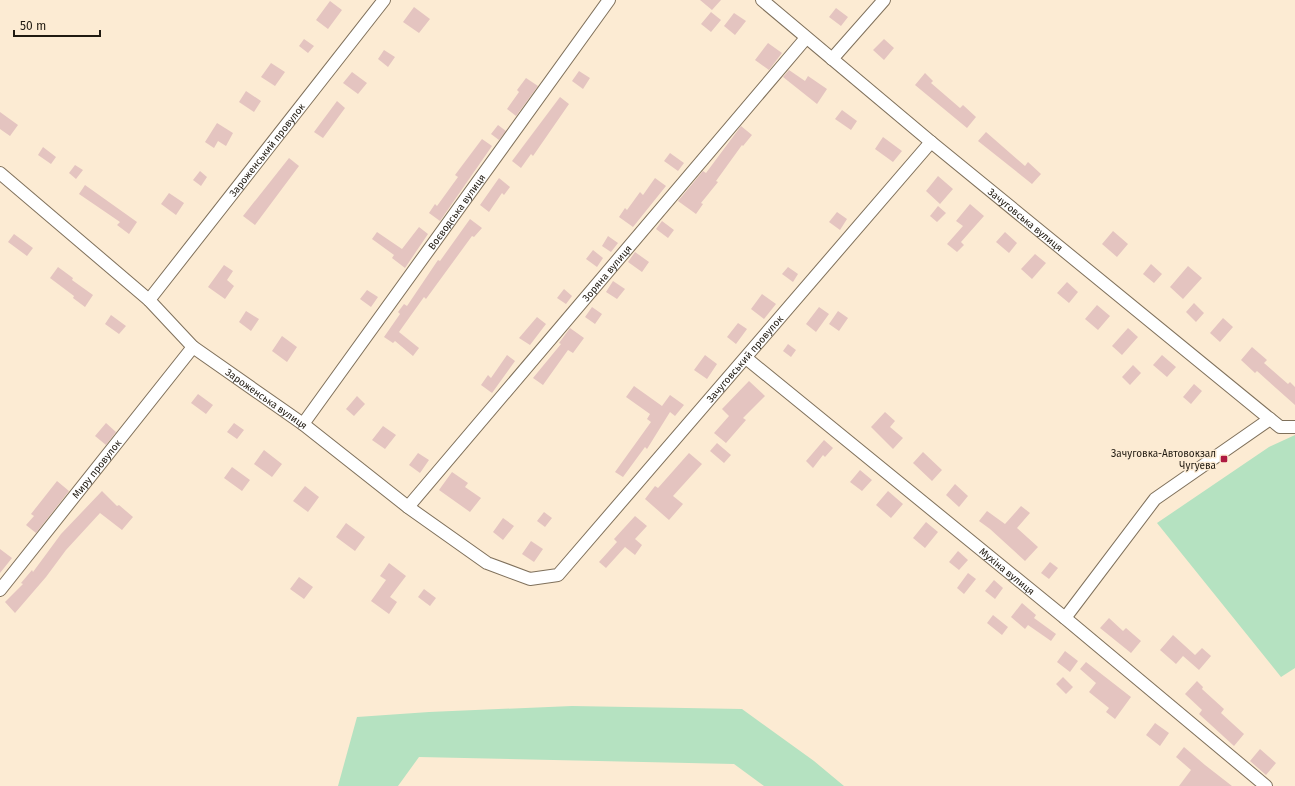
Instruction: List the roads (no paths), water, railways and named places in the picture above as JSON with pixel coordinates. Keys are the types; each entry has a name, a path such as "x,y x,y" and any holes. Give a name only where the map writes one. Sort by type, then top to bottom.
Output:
{"street":[{"name":"Зароженський провулок","path":"149,300 384,0"},
{"name":"Воєводська вулиця","path":"303,424 609,0"},
{"name":"Зачуговська вулиця","path":"762,0 931,142 1270,419 1280,427 1295,427"},
{"path":"832,59 884,0"},
{"name":"Зоряна вулиця","path":"408,507 806,38"},
{"name":"Зачуговський провулок","path":"558,575 931,142"},
{"name":"Зароженська вулиця","path":"0,173 149,300 194,347 303,424 408,507 487,564 530,579 558,575"},
{"name":"Миру провулок","path":"0,590 194,347"},
{"name":"Мухіна вулиця","path":"746,358 1065,618 1266,786"},
{"path":"1065,618 1154,499 1270,419"}],"place":[{"name":"Зачуговка-Автовокзал Чугуева","path":"1224,459"}]}
